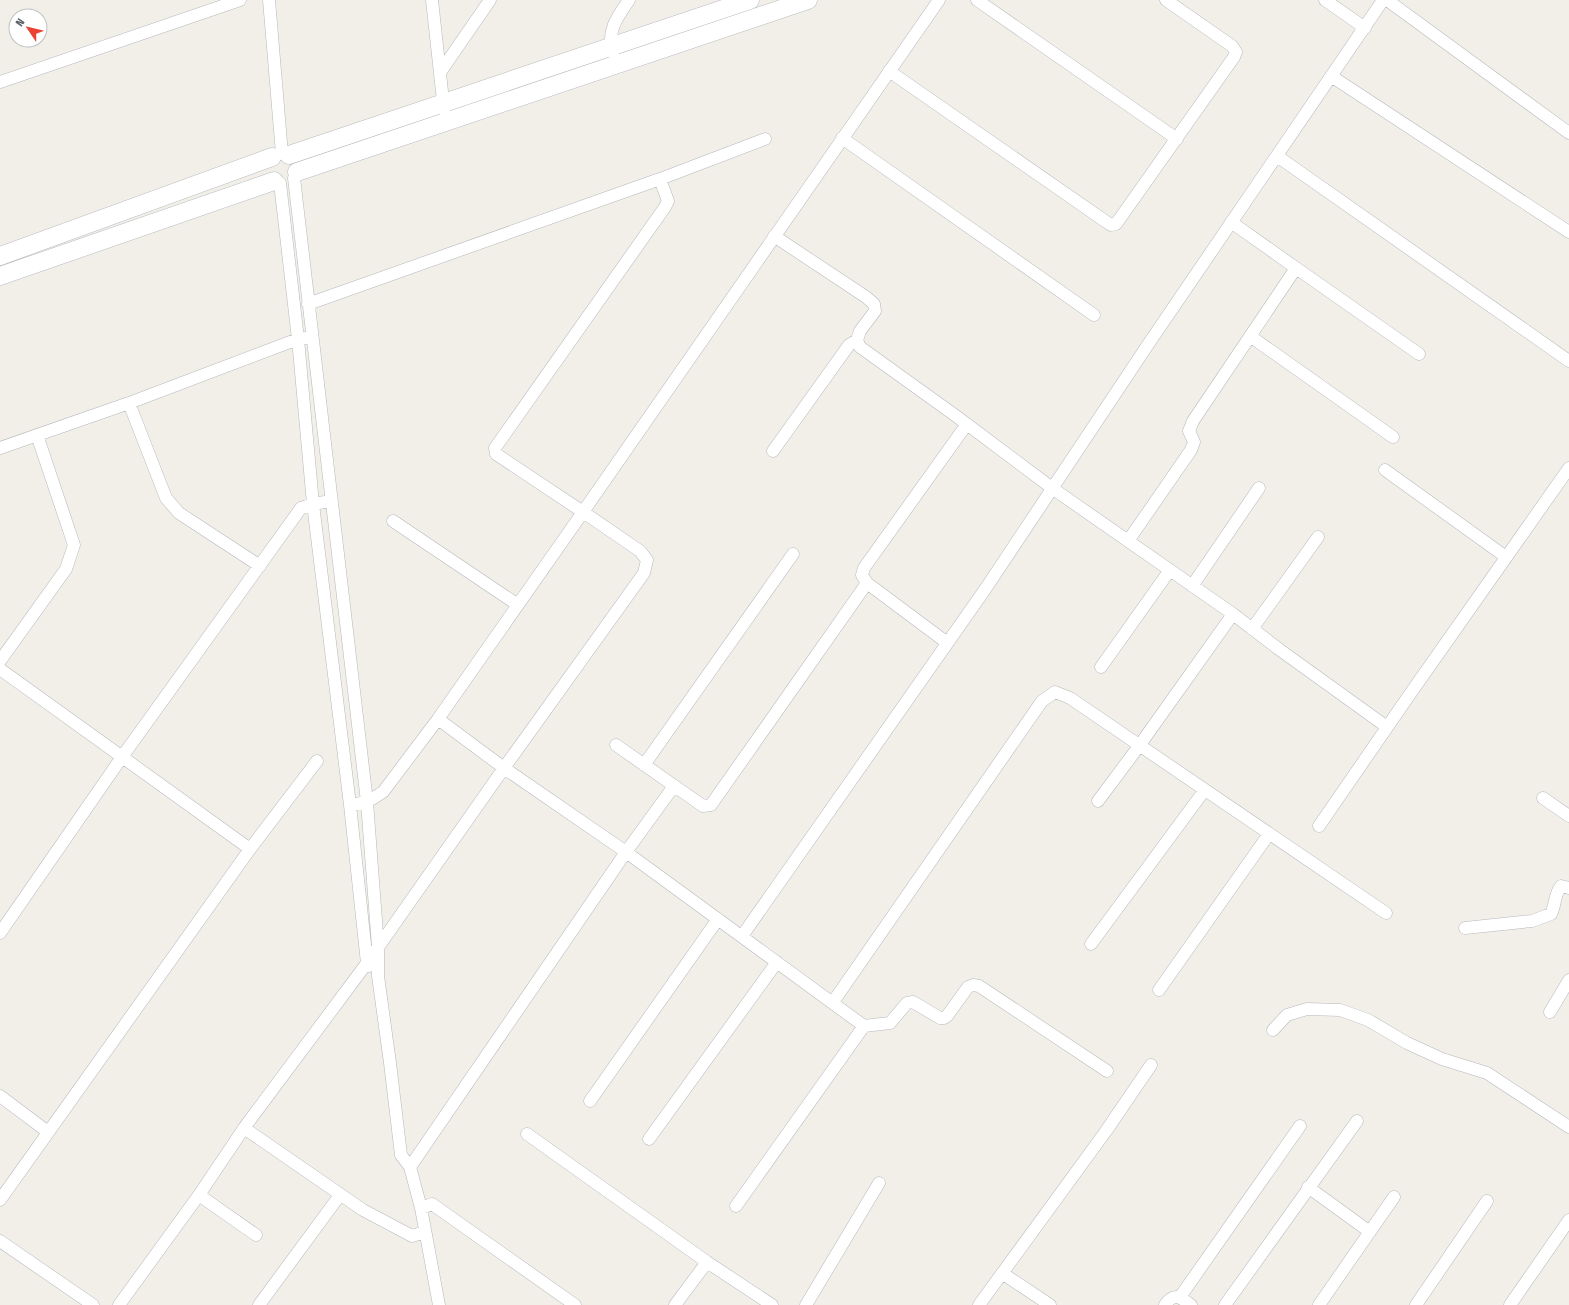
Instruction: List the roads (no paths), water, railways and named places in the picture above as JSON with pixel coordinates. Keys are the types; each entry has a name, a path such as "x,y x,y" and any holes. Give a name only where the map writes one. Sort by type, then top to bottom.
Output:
{"street":[{"path":"0,82 240,0"},
{"path":"269,0 281,155"},
{"path":"432,0 441,71 445,122"},
{"path":"441,71 490,0"},
{"path":"617,64 611,46 612,26 629,0"},
{"path":"0,256 281,155 443,103 750,0"},
{"path":"0,276 445,122 808,0"},
{"path":"350,805 367,802 383,792 438,719 939,0"},
{"path":"977,0 1177,139"},
{"path":"889,70 1111,225 1116,224 1177,139 1236,52 1232,46 1166,0"},
{"path":"1325,0 1365,28"},
{"path":"742,936 986,588 1231,222 1383,0"},
{"path":"1387,0 1569,132"},
{"path":"1332,76 1569,232"},
{"path":"842,138 1094,315"},
{"path":"308,304 660,179 765,139"},
{"path":"281,155 268,165 268,174 286,178"},
{"path":"281,155 296,162 286,178 298,339 313,504 350,805 367,963 378,976"},
{"path":"1277,156 1569,361"},
{"path":"286,178 308,304 367,802 378,947 378,976 401,1155 410,1166 421,1208 439,1305"},
{"path":"119,1305 199,1195 244,1128 367,963 504,768 644,573 647,560 640,551 496,454 495,448 665,207 668,201 660,179"},
{"path":"1231,222 1419,354"},
{"path":"773,451 849,345 857,340 860,331 875,311 874,304 866,297 774,236"},
{"path":"1128,541 1191,450 1194,442 1189,431 1193,421 1296,268"},
{"path":"1250,336 1394,437"},
{"path":"0,448 298,339 312,337"},
{"path":"857,340 860,347 967,424 1052,488 1233,614 1387,727"},
{"path":"129,402 166,498 178,513 260,566"},
{"path":"942,639 867,583 862,575 864,568 967,424"},
{"path":"0,661 66,569 74,545 37,435"},
{"path":"1319,826 1569,468"},
{"path":"1385,470 1506,557"},
{"path":"1192,586 1259,488"},
{"path":"0,933 122,757 302,508 313,504 331,501"},
{"path":"393,521 518,605"},
{"path":"1252,629 1318,537"},
{"path":"644,765 793,554"},
{"path":"1101,667 1170,570"},
{"path":"616,746 702,806 711,805 867,583"},
{"path":"1098,801 1233,614"},
{"path":"0,669 250,849"},
{"path":"833,1002 1042,701 1055,692 1070,698 1204,791 1386,913"},
{"path":"438,719 504,768 626,852 864,1026 890,1023 907,1003 910,1002 913,1002 940,1018 944,1018 968,987 973,985 978,986 1107,1071"},
{"path":"0,1200 250,849 317,761"},
{"path":"410,1166 626,852 674,786"},
{"path":"1091,944 1204,791"},
{"path":"1543,798 1569,816"},
{"path":"1159,990 1269,834"},
{"path":"1465,928 1532,920 1550,914 1555,904 1556,893 1561,886 1569,888"},
{"path":"590,1101 718,919"},
{"path":"649,1139 777,962"},
{"path":"1550,1012 1569,980"},
{"path":"1273,1030 1287,1015 1307,1009 1340,1010 1368,1020 1407,1043 1442,1059 1487,1073 1569,1127"},
{"path":"736,1206 864,1026"},
{"path":"979,1305 1106,1131 1151,1065"},
{"path":"0,1096 48,1132"},
{"path":"1225,1305 1308,1187 1357,1121"},
{"path":"1180,1297 1300,1126"},
{"path":"244,1128 363,1210 412,1236 425,1232"},
{"path":"527,1134 707,1262 772,1305"},
{"path":"806,1305 879,1183"},
{"path":"1308,1187 1370,1232"},
{"path":"199,1195 256,1235"},
{"path":"259,1305 340,1195"},
{"path":"1319,1305 1394,1197"},
{"path":"1416,1305 1487,1201"},
{"path":"421,1208 432,1204 561,1301 576,1305"},
{"path":"1510,1305 1569,1220"},
{"path":"0,1241 93,1305"},
{"path":"675,1305 707,1262"},
{"path":"1002,1273 1050,1305"},
{"path":"1165,1305 1168,1300 1174,1297 1180,1297 1191,1305"}]}
